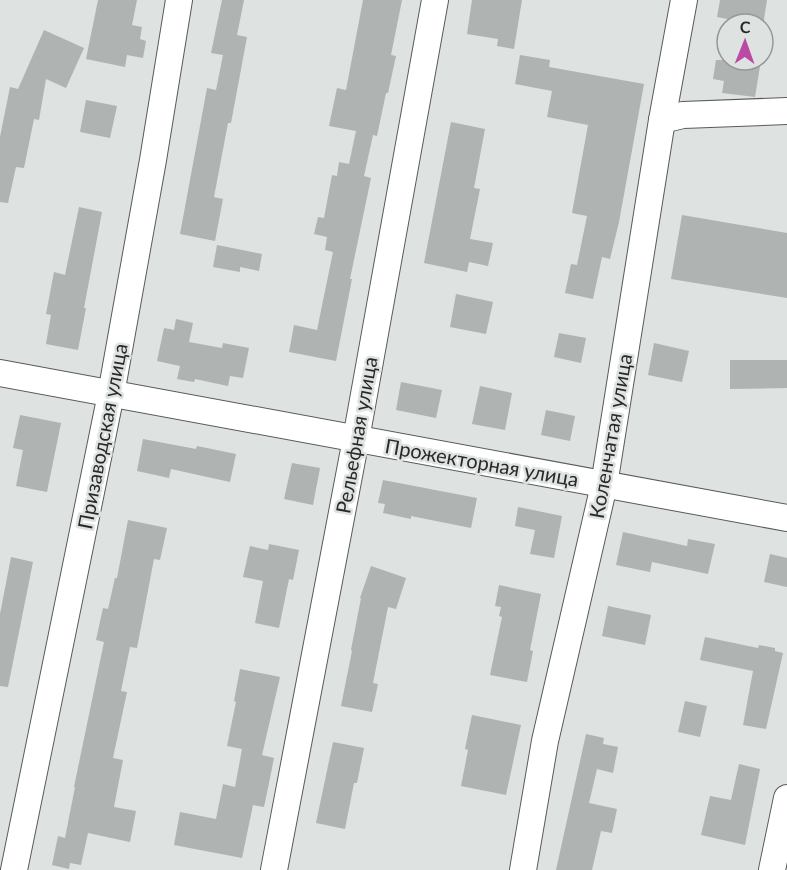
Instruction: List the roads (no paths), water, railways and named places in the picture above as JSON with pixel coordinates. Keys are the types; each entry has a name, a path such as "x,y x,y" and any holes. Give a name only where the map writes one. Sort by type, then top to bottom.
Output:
{"street":[{"name":"Призаводская улица","path":"14,870 111,394 179,0"},
{"name":"Рельефная улица","path":"274,870 356,439 435,0"},
{"name":"Коленчатая улица","path":"523,870 545,741 604,485 662,120 684,0"},
{"path":"662,120 682,115 787,111"},
{"name":"Прожекторная улица","path":"0,374 787,518"},
{"path":"772,870 787,798"}]}
